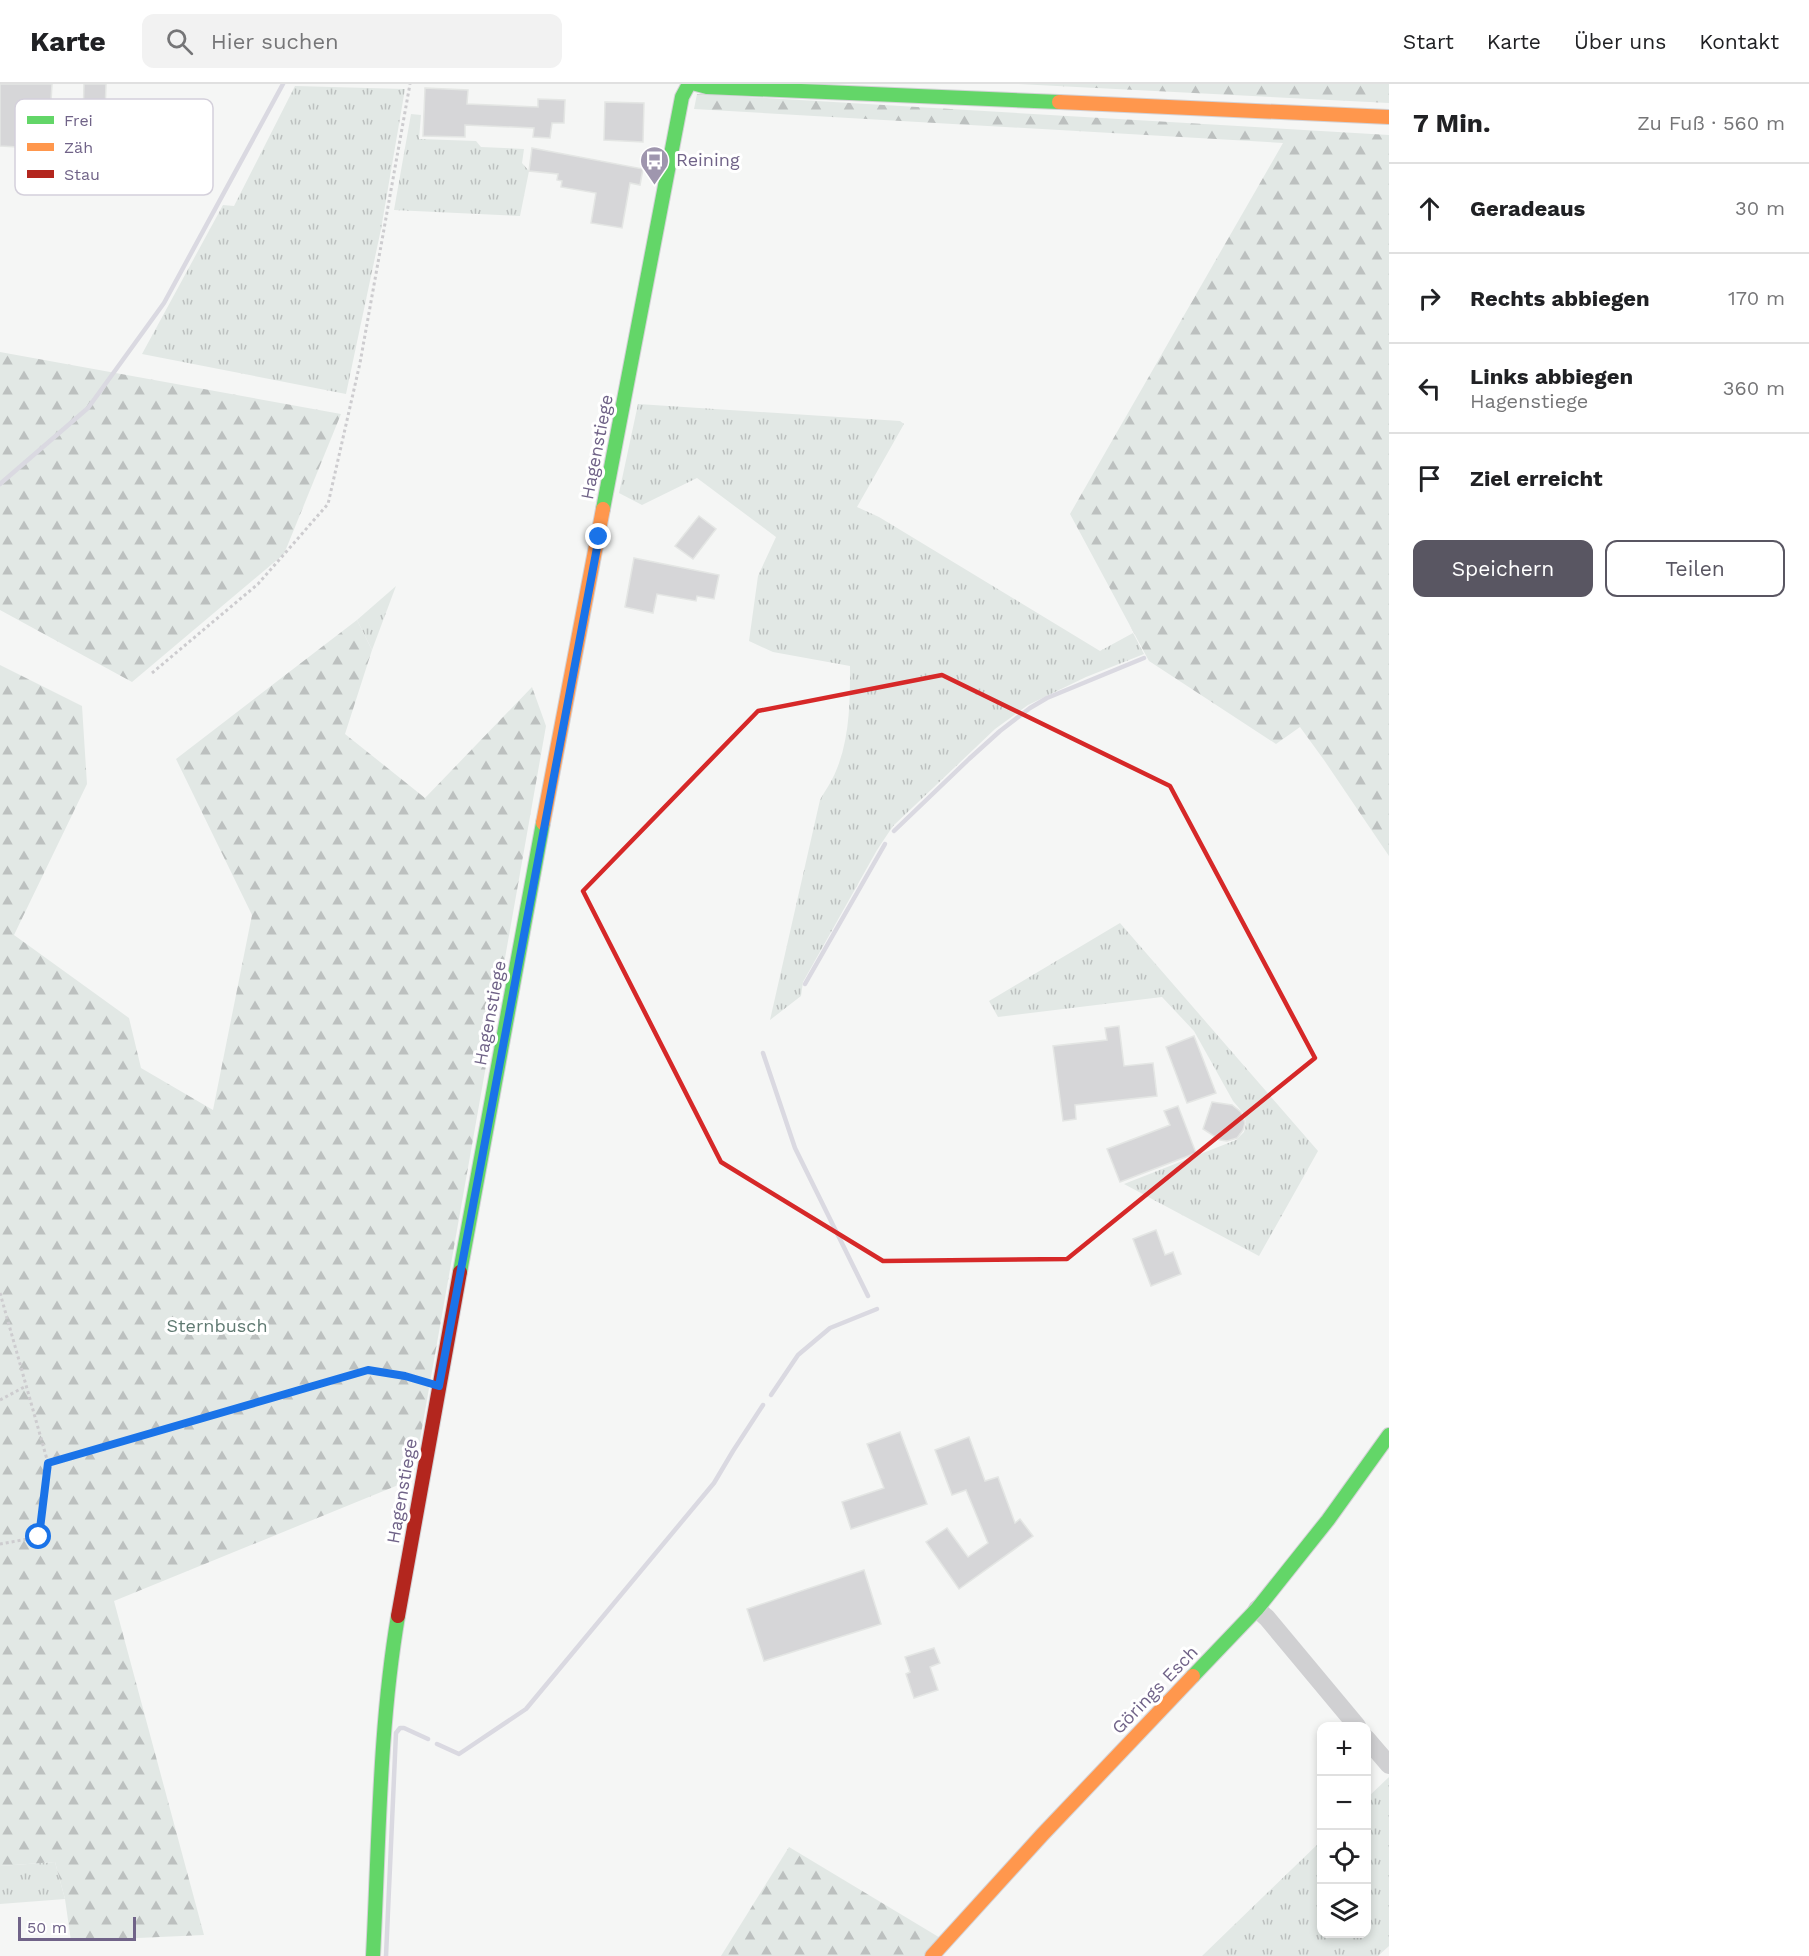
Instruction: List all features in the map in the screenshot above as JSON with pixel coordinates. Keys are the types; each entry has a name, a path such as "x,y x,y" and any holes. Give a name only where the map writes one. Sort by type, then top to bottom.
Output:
{"street":[{"name":"Hagenstiege","path":"372,1956 384,1736 394,1641 439,1386 682,97 688,84"},
{"path":"696,84 707,87 1389,117"},
{"name":"Görings Esch","path":"932,1956 1042,1834 1257,1609 1328,1520 1389,1435"},
{"path":"1257,1609 1354,1722"},
{"path":"1371,1744 1389,1766"}],"path":[{"path":"152,674 258,584 328,504 360,363 410,84"},
{"path":"0,1293 48,1463 39,1537 0,1544"},
{"path":"48,1463 368,1370 405,1376 439,1386"},
{"path":"0,1400 26,1386"}],"highlighted area":[{"path":"942,675 1170,786 1315,1058 1067,1259 883,1261 721,1162 583,891 758,711"}],"green space":[{"path":"1018,84 1389,84 1389,103"},
{"path":"295,86 405,89 381,229 346,394 142,354 223,205 234,206"},
{"path":"697,94 1389,135 1389,856 1300,727 1276,744 1149,661 1070,514 1283,143 694,109"},
{"path":"411,114 421,115 419,139 476,141 481,147 524,149 522,163 529,171 520,216 394,210"},
{"path":"0,352 341,414 284,554 132,682 0,610"},
{"path":"638,404 900,421 904,424 857,507 879,517 1100,651 1133,633 1144,654 1086,677 1028,705 995,729 893,826 877,850 803,982 801,996 770,1020 820,800 841,758 847,733 850,666 773,652 749,641 758,576 776,537 697,478 642,505 619,493"},
{"path":"396,586 372,650 357,620"},
{"name":"Sternbusch","path":"357,620 372,650 345,734 425,798 532,687 546,726 413,1479 114,1601 204,1935 71,1941 65,1899 55,1862 0,1866 0,665 82,706 87,784 14,935 129,1018 141,1068 213,1110 252,915 176,759"},
{"path":"1120,923 1318,1151 1259,1256 1124,1184 1236,1140 1244,1132 1246,1124 1244,1114 1233,1101 1194,1031 1162,997 998,1017 989,1001"},
{"path":"1389,1777 1389,1946 1378,1956 1202,1956 1317,1845 1317,1938 1371,1938 1371,1794"},
{"path":"789,1847 942,1939 926,1956 721,1956"},
{"path":"55,1862 65,1899 0,1904 0,1866"}],"building":[{"path":"0,84 52,84 51,99 15,99 15,147 0,146"},
{"path":"84,84 106,84 105,99 84,99"},
{"path":"425,88 468,90 467,104 538,107 538,99 565,100 564,123 552,123 550,138 533,137 534,128 465,125 465,137 423,136"},
{"path":"605,102 644,103 643,142 604,140"},
{"path":"532,148 643,169 640,185 630,183 622,228 591,223 596,193 561,187 562,181 557,180 558,174 529,171"},
{"path":"699,516 716,529 693,559 675,546"},
{"path":"634,558 719,575 714,599 697,596 696,601 657,594 653,613 625,607"},
{"path":"1119,1026 1124,1066 1153,1063 1157,1096 1075,1105 1076,1119 1063,1121 1053,1046 1107,1040 1105,1028"},
{"path":"1194,1036 1216,1093 1187,1103 1166,1047"},
{"path":"1212,1102 1232,1105 1241,1112 1245,1123 1237,1138 1227,1141 1220,1140 1203,1129"},
{"path":"1178,1106 1196,1153 1120,1182 1107,1149 1170,1125 1164,1111"},
{"path":"1156,1230 1165,1255 1173,1252 1181,1274 1151,1286 1133,1239"},
{"path":"900,1432 927,1504 851,1529 842,1502 884,1488 867,1444"},
{"path":"969,1437 985,1481 998,1477 1015,1523 1020,1519 1033,1536 959,1589 926,1542 947,1528 968,1557 988,1543 966,1490 952,1495 935,1450"},
{"path":"864,1570 881,1624 764,1661 747,1609"},
{"path":"934,1648 940,1663 930,1667 938,1690 914,1698 906,1674 910,1672 905,1657"}],"waterway":[{"path":"0,484 88,408 164,303 283,84"},
{"path":"894,831 969,759 1030,708 1047,698 1144,658"},
{"path":"805,984 885,844"},
{"path":"763,1053 795,1148 868,1296"},
{"path":"771,1395 798,1355 830,1328 877,1309"},
{"path":"437,1744 459,1754 526,1709 714,1483 763,1405"},
{"path":"386,1956 396,1733 400,1728 404,1728 428,1739"}],"traffic: fast":[{"path":"603,509 682,97 689,84"},
{"path":"696,84 707,87 1059,102"},
{"path":"460,1272 543,823"},
{"path":"1193,1676 1257,1609 1328,1520 1389,1435"},
{"path":"373,1956 383,1743 398,1616"}],"traffic: slow":[{"path":"1059,102 1389,117"},
{"path":"543,823 603,509"},
{"path":"932,1956 1042,1835 1193,1676"}],"traffic: jam":[{"path":"398,1616 460,1272"}],"place":[{"name":"Reining","path":"655,186"}],"route":[{"path":"39,1537 48,1463 368,1370 405,1376 439,1386 521,941 599,537"}]}
